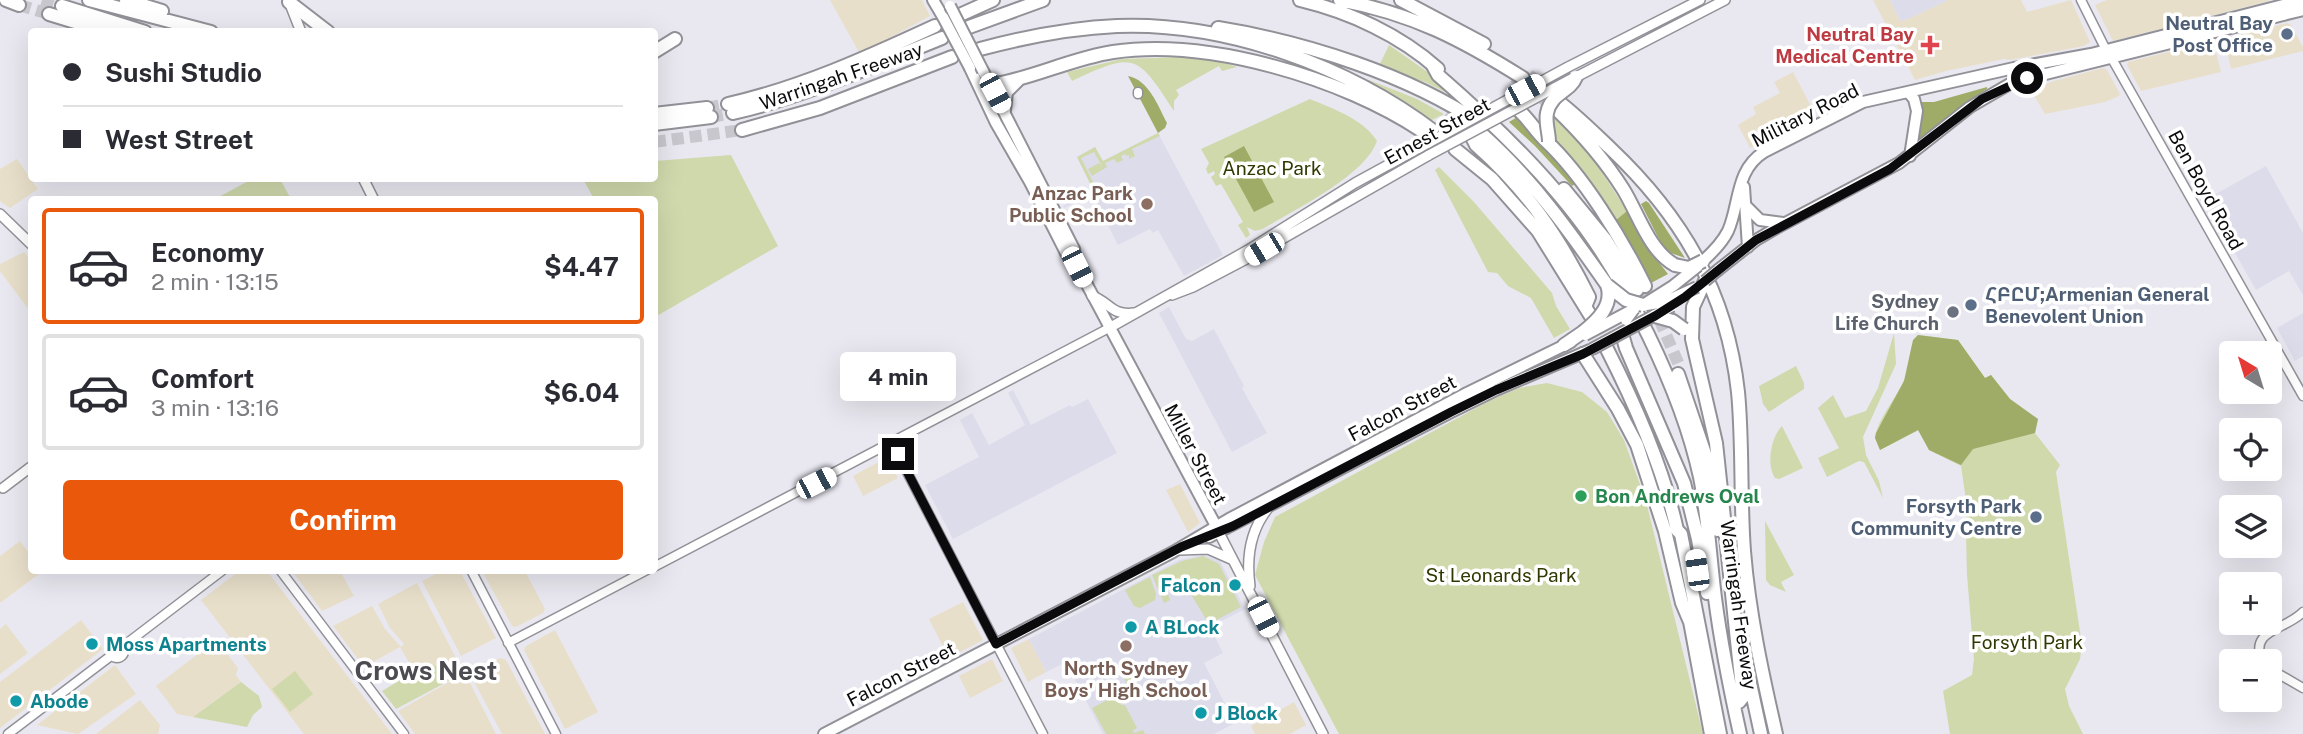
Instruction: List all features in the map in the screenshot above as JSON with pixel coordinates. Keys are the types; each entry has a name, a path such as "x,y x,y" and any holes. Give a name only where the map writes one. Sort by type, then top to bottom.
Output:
{"highway":[{"path":"6,0 19,5"},
{"path":"89,0 200,28"},
{"path":"125,0 185,18 191,25"},
{"path":"962,14 993,0"},
{"path":"969,27 1043,0"},
{"name":"Warringah Freeway","path":"1300,0 1367,23 1399,41 1432,64 1467,95"},
{"path":"1340,0 1396,13 1429,25 1469,44 1518,74 1480,41 1401,0"},
{"path":"288,1 323,28"},
{"path":"62,6 132,28"},
{"name":"Warringah Freeway","path":"942,38 829,85 778,102 730,109 849,65 943,10"},
{"path":"49,14 95,28"},
{"name":"Warringah Freeway","path":"1180,28 1189,25 1210,27 1290,42 1381,74 1478,122 1520,154"},
{"name":"Warringah Freeway","path":"980,49 1070,30 1119,26 1180,28 1249,43 1325,68 1383,97 1435,132 1426,133 1371,103 1300,75 1244,59 1177,49 1112,52 1024,76"},
{"path":"658,50 675,39"},
{"name":"Warringah Freeway","path":"742,130 820,108 952,57"},
{"name":"Warringah Freeway","path":"1432,64 1438,75 1520,154 1568,206 1595,242 1645,332 1680,411 1695,458 1706,511 1716,607 1740,734"},
{"path":"1550,144 1546,121 1548,108 1559,93 1573,84 1574,73"},
{"path":"990,85 1024,76"},
{"path":"1008,120 1008,90 1024,76"},
{"name":"Warringah Freeway","path":"1707,258 1689,268 1675,265 1660,254 1611,172 1561,105 1629,165 1659,200 1689,242 1719,304 1737,383 1744,550 1755,637 1776,734"},
{"name":"Warringah Freeway","path":"1448,107 1502,145 1547,189 1577,225 1610,284"},
{"path":"1502,127 1575,201 1641,288 1628,252 1605,216 1550,144 1516,108"},
{"path":"658,114 709,112 658,123"},
{"path":"1455,149 1492,179 1518,206 1547,244 1588,312 1589,297 1558,237 1537,208 1473,140 1470,133"},
{"path":"1484,136 1520,171 1610,284 1626,300 1639,307"},
{"path":"1564,345 1583,335 1605,309 1610,284"},
{"path":"1701,284 1694,302 1690,332 1716,443 1737,627 1743,697 1739,702"},
{"path":"1655,316 1673,321 1690,332"},
{"path":"1622,334 1690,502 1709,609 1713,617"},
{"name":"Warringah Freeway","path":"1640,334 1667,391 1688,453 1700,506 1717,653 1733,734"},
{"name":"Warringah Freeway","path":"1607,349 1646,435 1667,493 1676,530 1681,534 1720,734"},
{"path":"1588,351 1637,445 1665,531 1682,603 1690,622"},
{"name":"Warringah Freeway","path":"1678,374 1711,481 1723,591 1746,734"},
{"path":"1681,479 1706,634 1702,639"},
{"path":"1676,530 1711,734"},
{"path":"1737,627 1740,629 1761,734"}],"main road":[{"name":"Miller Street","path":"933,0 943,10 977,74 988,104 1012,151 1235,561 1323,734"},
{"name":"Ernest Street","path":"1167,296 1194,287 1252,256 1516,108 1631,36 1700,0"},
{"name":"Ernest Street","path":"1109,328 1248,250 1355,183 1480,114 1636,46 1725,0"},
{"name":"Military Road","path":"1909,156 1970,107 2013,82 2303,0"},
{"path":"288,1 299,28"},
{"name":"Military Road","path":"1639,307 1673,286 1707,258 1727,233 1743,176 1751,162 1764,152 1855,105 1969,78 2109,54 2303,10"},
{"path":"1631,36 1636,46"},
{"name":"Miller Street","path":"977,74 990,85 1074,249 1077,267"},
{"path":"1969,78 1999,78 2013,82"},
{"path":"1909,93 1914,99 1917,111 1909,156"},
{"path":"988,104 1008,120 1012,151"},
{"path":"1470,133 1480,114 1504,106 1516,108"},
{"name":"Falcon Street","path":"1217,529 1270,506 1462,406 1622,334 1672,306 1748,247 1909,156"},
{"path":"1743,176 1748,247"},
{"path":"1745,203 1760,220 1778,223 1791,221"},
{"path":"0,214 28,241"},
{"path":"1588,351 1581,349 1583,335 1639,307 1664,302 1701,284"},
{"path":"1092,296 1116,312 1138,312"},
{"path":"1622,334 1626,320 1639,307"},
{"path":"1609,323 1655,316"},
{"name":"Falcon Street","path":"824,734 1217,529 1501,375 1564,345"},
{"path":"2,491 28,469"},
{"path":"1252,595 1249,568 1252,535 1270,506"},
{"path":"1177,550 1208,549 1235,561"}],"street":[{"name":"Ben Boyd Road","path":"2081,0 2303,396"},
{"name":"Ernest Street","path":"658,565 1109,328"},
{"path":"892,443 1043,734"},
{"path":"8,734 112,656 110,650 113,646 118,644 122,647 218,574"},
{"path":"283,574 404,734"},
{"path":"473,574 556,734"},
{"path":"508,643 639,574"},
{"path":"2259,649 2260,640 2266,634 2289,623 2303,612"},
{"path":"2282,676 2303,688"}],"shaded area":[{"path":"830,0 922,0 930,16 860,54"},
{"path":"1873,0 1890,0 1900,21 1948,0 2021,0 2027,12 2071,0 2090,42 2084,46 2004,59 1915,80"},
{"path":"1890,0 1948,0 1900,21"},
{"path":"2107,0 2269,1 2113,41 2095,5"},
{"path":"2287,23 2291,25 2303,51 2231,69 2225,42 2227,38"},
{"path":"2209,42 2214,44 2221,72 2141,91 2127,65 2128,62"},
{"path":"2103,68 2107,70 2120,94 2105,102 2045,114 2032,92 2033,89 2054,81"},
{"path":"1793,72 1814,112 1750,148 1738,125 1756,114 1753,107 1780,93 1774,82"},
{"name":"Anzac Park Public School","path":"1158,133 1223,255 1184,276 1158,230 1153,233 1150,229 1118,245 1094,193 1064,208 1063,206 1093,190 1077,157 1095,147 1103,161"},
{"path":"17,159 28,175 28,182 33,182 38,189 10,208 0,201 0,169"},
{"path":"2266,166 2303,233 2303,295 2289,271 2256,290 2205,200"},
{"path":"24,252 28,257 28,309 0,271 0,264"},
{"path":"1169,307 1186,339 1192,341 1214,329 1267,433 1232,452 1159,313"},
{"path":"2303,313 2303,356 2295,361 2277,328"},
{"path":"1013,390 1031,425 1088,399 1117,453 953,539 925,485 979,457 960,420 972,413 989,445 1025,425 1008,393"},
{"path":"884,459 889,461 898,478 863,496 853,476"},
{"path":"1180,484 1200,523 1188,532 1166,490"},
{"path":"20,541 28,552 28,574 39,574 0,603 0,556"},
{"name":"North Sydney Boys' High School","path":"1203,555 1220,561 1245,609 1210,627 1223,653 1204,663 1235,723 1214,734 1103,734 1066,662 1046,672 1029,639 1179,560"},
{"path":"235,574 269,574 392,734 304,734 201,600"},
{"path":"294,574 342,574 354,596 322,611"},
{"path":"436,574 462,574 496,638 461,656 422,581"},
{"path":"484,574 527,574 545,609 543,613 516,627 512,626"},
{"path":"417,583 456,658 418,678 400,647 364,667 333,626 372,606 385,629 401,647 404,644 390,628 378,604"},
{"path":"963,602 983,640 949,658 929,619"},
{"path":"81,620 103,649 0,728 0,682"},
{"path":"6,624 28,653 0,674 0,629"},
{"path":"555,630 598,712 565,729 524,650 526,646"},
{"path":"1029,639 1046,672 1028,682 1011,648"},
{"path":"215,641 238,668 236,675 241,682 193,717 177,714 156,686"},
{"path":"500,658 506,660 545,734 502,734 471,676"},
{"path":"992,659 1003,681 970,698 959,676"},
{"path":"115,665 136,694 78,734 37,725"},
{"path":"465,673 496,734 415,734 398,711"},
{"path":"140,700 160,725 158,734 96,734"},
{"path":"1294,702 1306,725 1290,734 1255,734 1251,726"}],"green space":[{"path":"1389,45 1429,73 1449,91 1447,93 1425,82 1378,68"},
{"path":"1185,57 1215,60 1237,67 1222,71 1219,66 1176,90 1179,95 1174,101 1174,111 1151,78 1133,63 1109,65 1072,81 1067,72 1122,59"},
{"path":"1128,76 1142,83 1156,102 1167,123 1158,133"},
{"path":"1369,80 1417,99 1444,114 1430,121 1368,82"},
{"path":"1987,87 1916,144 1921,119 1920,102 1934,102"},
{"name":"Anzac Park","path":"1310,99 1356,121 1377,141 1359,167 1328,191 1263,229 1255,231 1247,227 1250,235 1246,238 1238,225 1243,222 1221,184 1216,186 1211,177 1215,174 1214,171 1208,174 1206,169 1209,163 1201,149"},
{"path":"1553,113 1590,154 1627,211 1616,220 1560,148 1553,135"},
{"path":"1519,116 1525,119 1575,184 1572,186 1509,122"},
{"path":"1158,133 1160,136 1132,149 1135,156 1129,159 1129,155 1125,154 1121,156 1123,160 1117,163 1114,159 1105,163 1107,167 1092,176 1088,169 1099,163 1103,168 1094,152 1081,158 1096,188 1093,189 1077,157 1095,147 1103,161"},
{"path":"1244,146 1274,202 1254,212 1224,157"},
{"path":"731,155 778,246 658,315 658,196 592,196 585,182 658,182 658,161"},
{"path":"1439,167 1474,202 1552,293 1556,306 1570,329 1554,338 1531,298 1508,286 1497,273 1488,272 1435,170"},
{"path":"247,182 282,182 289,196 221,196"},
{"path":"1646,201 1685,258 1665,251 1641,204"},
{"path":"1627,211 1653,255 1668,274 1651,283 1616,220"},
{"path":"1894,333 1896,364 1863,437 1866,455 1879,481 1883,498 1864,462 1859,461 1827,477 1818,458 1839,448 1818,408 1833,395 1845,418 1866,411 1878,388"},
{"name":"Forsyth Park","path":"1918,335 1958,340 1985,378 1991,375 2010,399 2038,419 2035,433 2060,465 2056,472 2082,645 2080,659 2065,689 2069,706 2083,734 1950,734 1943,691 1972,675 1974,659 1967,575 1965,493 1961,466 1929,450 1919,430 1880,450 1875,438 1881,421 1904,381 1912,347"},
{"path":"1918,335 1958,340 1985,378 1991,375 2010,399 2038,419 2035,433 1973,449 1961,465 1929,450 1918,430 1880,450 1875,438 1876,433 1904,381 1913,340"},
{"path":"1796,366 1804,389 1769,412 1763,404 1759,386"},
{"name":"St Leonards Park","path":"1547,383 1582,392 1607,412 1624,440 1646,501 1703,734 1339,734 1255,575 1264,542 1275,517 1489,401 1519,388"},
{"path":"1782,426 1803,468 1779,479 1775,478 1772,472 1770,459 1775,437"},
{"path":"1765,521 1794,575 1781,582 1786,592 1770,585 1766,580"},
{"path":"1203,556 1219,564 1241,607 1209,624 1184,583 1167,591 1170,600 1164,603 1152,575 1182,561"},
{"path":"1150,577 1156,594 1155,600 1140,608 1134,606 1125,590"},
{"path":"427,664 448,669 458,676 396,709 382,691"},
{"path":"295,671 313,694 290,712 272,689"},
{"path":"1129,671 1141,694 1120,705 1125,705 1137,728 1133,730 1134,733 1143,730 1145,734 1106,734 1092,708 1115,696 1131,692 1122,674"},
{"path":"241,682 259,696 262,707 253,715 247,727 193,717"}],"tunnel":[{"path":"42,0 62,6"},
{"path":"19,5 49,14"},
{"path":"1529,75 1559,98"},
{"path":"1514,77 1556,109"},
{"path":"707,108 728,104"},
{"path":"1448,111 1483,136"},
{"path":"711,117 733,113"},
{"path":"658,141 742,130"},
{"path":"1645,286 1679,365 1678,374"}],"place":[{"name":"Neutral Bay Post Office","path":"2287,34"},
{"name":"Neutral Bay Medical Centre","path":"1930,45"},
{"name":"Anzac Park Public School","path":"1147,204"},
{"name":"ՀԲԸՄ;Armenian General Benevolent Union","path":"1971,305"},
{"name":"Sydney Life Church","path":"1953,312"},
{"name":"Bon Andrews Oval","path":"1581,496"},
{"name":"Forsyth Park Community Centre","path":"2036,517"},
{"name":"Falcon","path":"1235,585"},
{"name":"A BLock","path":"1131,627"},
{"name":"Moss Apartments","path":"92,644"},
{"name":"North Sydney Boys' High School","path":"1126,646"},
{"name":"Abode","path":"16,701"},
{"name":"J Block","path":"1201,713"}],"district":[{"name":"Crows Nest","path":"426,671"}],"route":[{"path":"898,454 996,644 1181,547 1233,526 1451,412 1583,354 1655,316 1685,297 1756,240 1890,169 1994,91 2027,78"}]}
